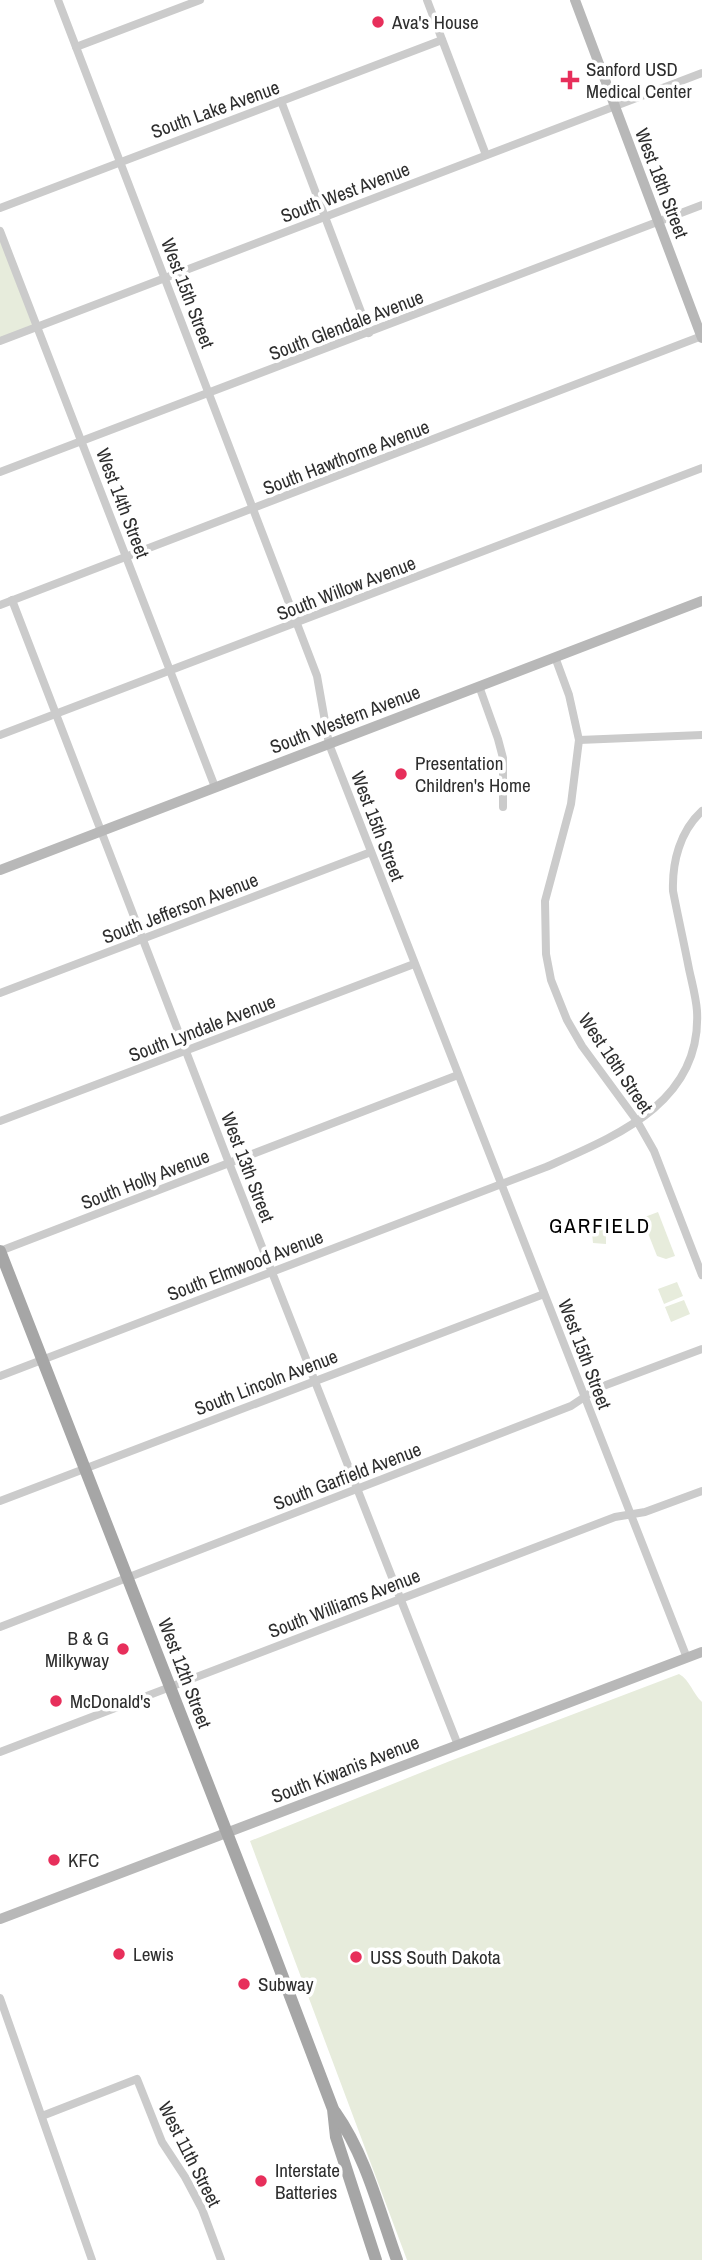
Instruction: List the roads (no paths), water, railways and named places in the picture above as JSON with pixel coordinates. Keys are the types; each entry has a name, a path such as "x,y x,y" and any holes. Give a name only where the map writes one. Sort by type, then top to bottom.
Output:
{"main road":[{"name":"West 12th Street","path":"0,1251 333,2109 347,2175 376,2260"},
{"name":"West 12th Street","path":"333,2109 350,2134 397,2260"}],"street":[{"name":"West 15th Street","path":"58,0 317,676 329,744 687,1658"},
{"path":"76,47 200,0"},
{"path":"427,0 486,155"},
{"name":"West 18th Street","path":"575,0 702,337"},
{"name":"South Lake Avenue","path":"0,208 442,40"},
{"name":"South West Avenue","path":"0,341 702,73"},
{"path":"281,101 369,333"},
{"name":"South Glendale Avenue","path":"0,472 702,205"},
{"name":"West 14th Street","path":"0,231 215,787"},
{"name":"South Hawthorne Avenue","path":"0,605 702,337"},
{"name":"South Willow Avenue","path":"0,735 702,468"},
{"name":"West 13th Street","path":"12,600 229,1163 458,1745"},
{"name":"South Western Avenue","path":"0,870 702,601"},
{"name":"West 16th Street","path":"555,657 569,695 579,740 571,804 545,901 546,954 551,979 567,1020 582,1046 637,1121 654,1151 702,1275"},
{"path":"479,686 503,758 503,807"},
{"path":"579,740 702,735"},
{"name":"South Elmwood Avenue","path":"0,1376 501,1184 591,1146 637,1121 673,1090 692,1058 697,1033 697,1008 672,876 680,845 691,824 702,811"},
{"name":"South Jefferson Avenue","path":"0,993 371,852"},
{"name":"South Lyndale Avenue","path":"0,1121 414,964"},
{"name":"South Holly Avenue","path":"0,1251 458,1076"},
{"name":"South Lincoln Avenue","path":"0,1501 544,1294"},
{"name":"South Garfield Avenue","path":"0,1627 571,1406 598,1388 702,1349"},
{"name":"South Williams Avenue","path":"0,1752 615,1517 645,1512 702,1491"},
{"name":"South Kiwanis Avenue","path":"0,1919 702,1652"},
{"path":"0,1998 92,2259"},
{"name":"West 11th Street","path":"42,2116 137,2079 162,2142 202,2209 221,2260"}],"place":[{"name":"Ava's House","path":"378,22"},
{"name":"Sanford USD Medical Center","path":"570,80"},
{"name":"Presentation Children's Home","path":"401,774"},
{"name":"B & G Milkyway","path":"123,1649"},
{"name":"McDonald's","path":"56,1701"},
{"name":"KFC","path":"54,1860"},
{"name":"Lewis","path":"119,1954"},
{"name":"USS South Dakota","path":"356,1957"},
{"name":"Subway","path":"244,1984"},
{"name":"Interstate Batteries","path":"261,2181"}],"district":[{"name":"GARFIELD","path":"600,1226"}]}
